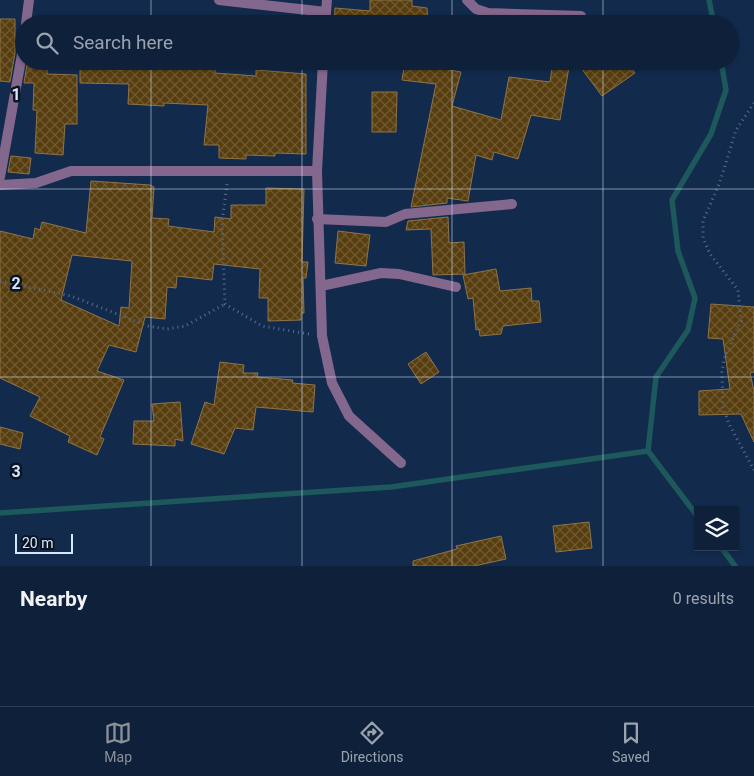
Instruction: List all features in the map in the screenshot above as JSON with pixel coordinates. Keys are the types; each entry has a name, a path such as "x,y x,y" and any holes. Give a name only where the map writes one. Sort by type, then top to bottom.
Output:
{"street":[{"path":"27,15 29,0"},
{"path":"219,0 326,12 327,0"},
{"path":"467,0 476,9 488,13 550,15"},
{"path":"0,176 19,70"},
{"path":"323,70 317,171 322,336 332,383 349,416 401,463"},
{"path":"0,185 36,183 71,171 317,171"},
{"path":"317,219 386,222 413,213 512,204"},
{"path":"321,286 381,273 427,279 456,287"}],"path":[{"path":"754,103 736,130 720,182 703,220 703,238 710,254 738,290 741,321 724,359 722,372 723,407 729,424 754,470"},
{"path":"225,304 222,222 228,170"},
{"path":"0,281 71,296 148,326 168,329 185,326 225,304"},
{"path":"225,304 262,326 322,336"}],"building":[{"path":"370,0 412,0 412,6 427,8 427,15 335,15 335,8 370,11"},
{"path":"0,19 15,19 15,53 10,82 0,81"},
{"path":"26,70 47,70 47,74 77,75 77,124 65,124 63,155 35,153 37,110 33,110 34,83 24,83"},
{"path":"80,70 215,70 215,73 256,76 256,70 306,74 306,154 275,153 275,156 246,155 246,159 219,158 219,145 204,145 208,105 164,103 164,106 128,104 129,84 80,83"},
{"path":"404,70 450,70 461,72 452,106 501,120 509,77 550,82 552,70 568,70 560,120 531,115 518,159 494,152 492,160 476,155 468,201 447,198 447,203 411,207 436,84 402,80"},
{"path":"583,70 633,70 635,73 602,96"},
{"path":"372,92 397,92 396,132 372,132"},
{"path":"11,156 31,158 29,174 8,172"},
{"path":"91,181 150,185 154,187 152,218 169,219 168,226 214,232 215,217 231,219 231,205 266,205 266,188 304,189 302,262 308,262 306,278 303,278 304,313 301,313 301,320 268,321 268,298 259,298 260,269 214,264 212,280 177,276 176,288 167,287 165,319 145,317 136,352 109,345 97,371 124,380 100,437 104,439 97,455 68,442 70,436 30,416 40,397 0,378 0,231 33,239 35,228 40,230 42,222 86,233","holes":["72,255 132,261 129,308 121,307 119,326 61,300"]},
{"path":"448,217 449,243 464,242 465,274 433,275 431,229 406,230 408,221"},
{"path":"338,231 370,235 366,266 335,263"},
{"path":"496,269 500,291 531,288 532,301 539,301 541,322 503,326 501,334 480,336 479,329 476,330 473,298 468,299 463,275"},
{"path":"711,304 754,307 754,372 750,373 754,391 754,442 741,414 699,415 699,391 730,389 723,339 708,338"},
{"path":"426,352 439,372 421,384 408,364"},
{"path":"220,362 244,365 243,373 258,373 257,377 293,380 292,383 315,385 313,412 256,407 253,430 235,428 224,454 191,444 205,402 214,405"},
{"path":"180,402 183,441 175,439 175,446 133,444 134,421 154,421 152,404"},
{"path":"0,427 23,433 20,449 0,444"},
{"path":"589,522 592,548 556,552 553,526"},
{"path":"501,536 506,559 474,566 413,566 413,561 457,549 456,546"}],"waterway":[{"path":"709,0 712,15"},
{"path":"648,451 656,377 688,330 695,298 678,251 672,200 711,134 726,90 723,70"},
{"path":"0,513 391,487 648,451 694,512"},
{"path":"724,551 735,566"}]}
